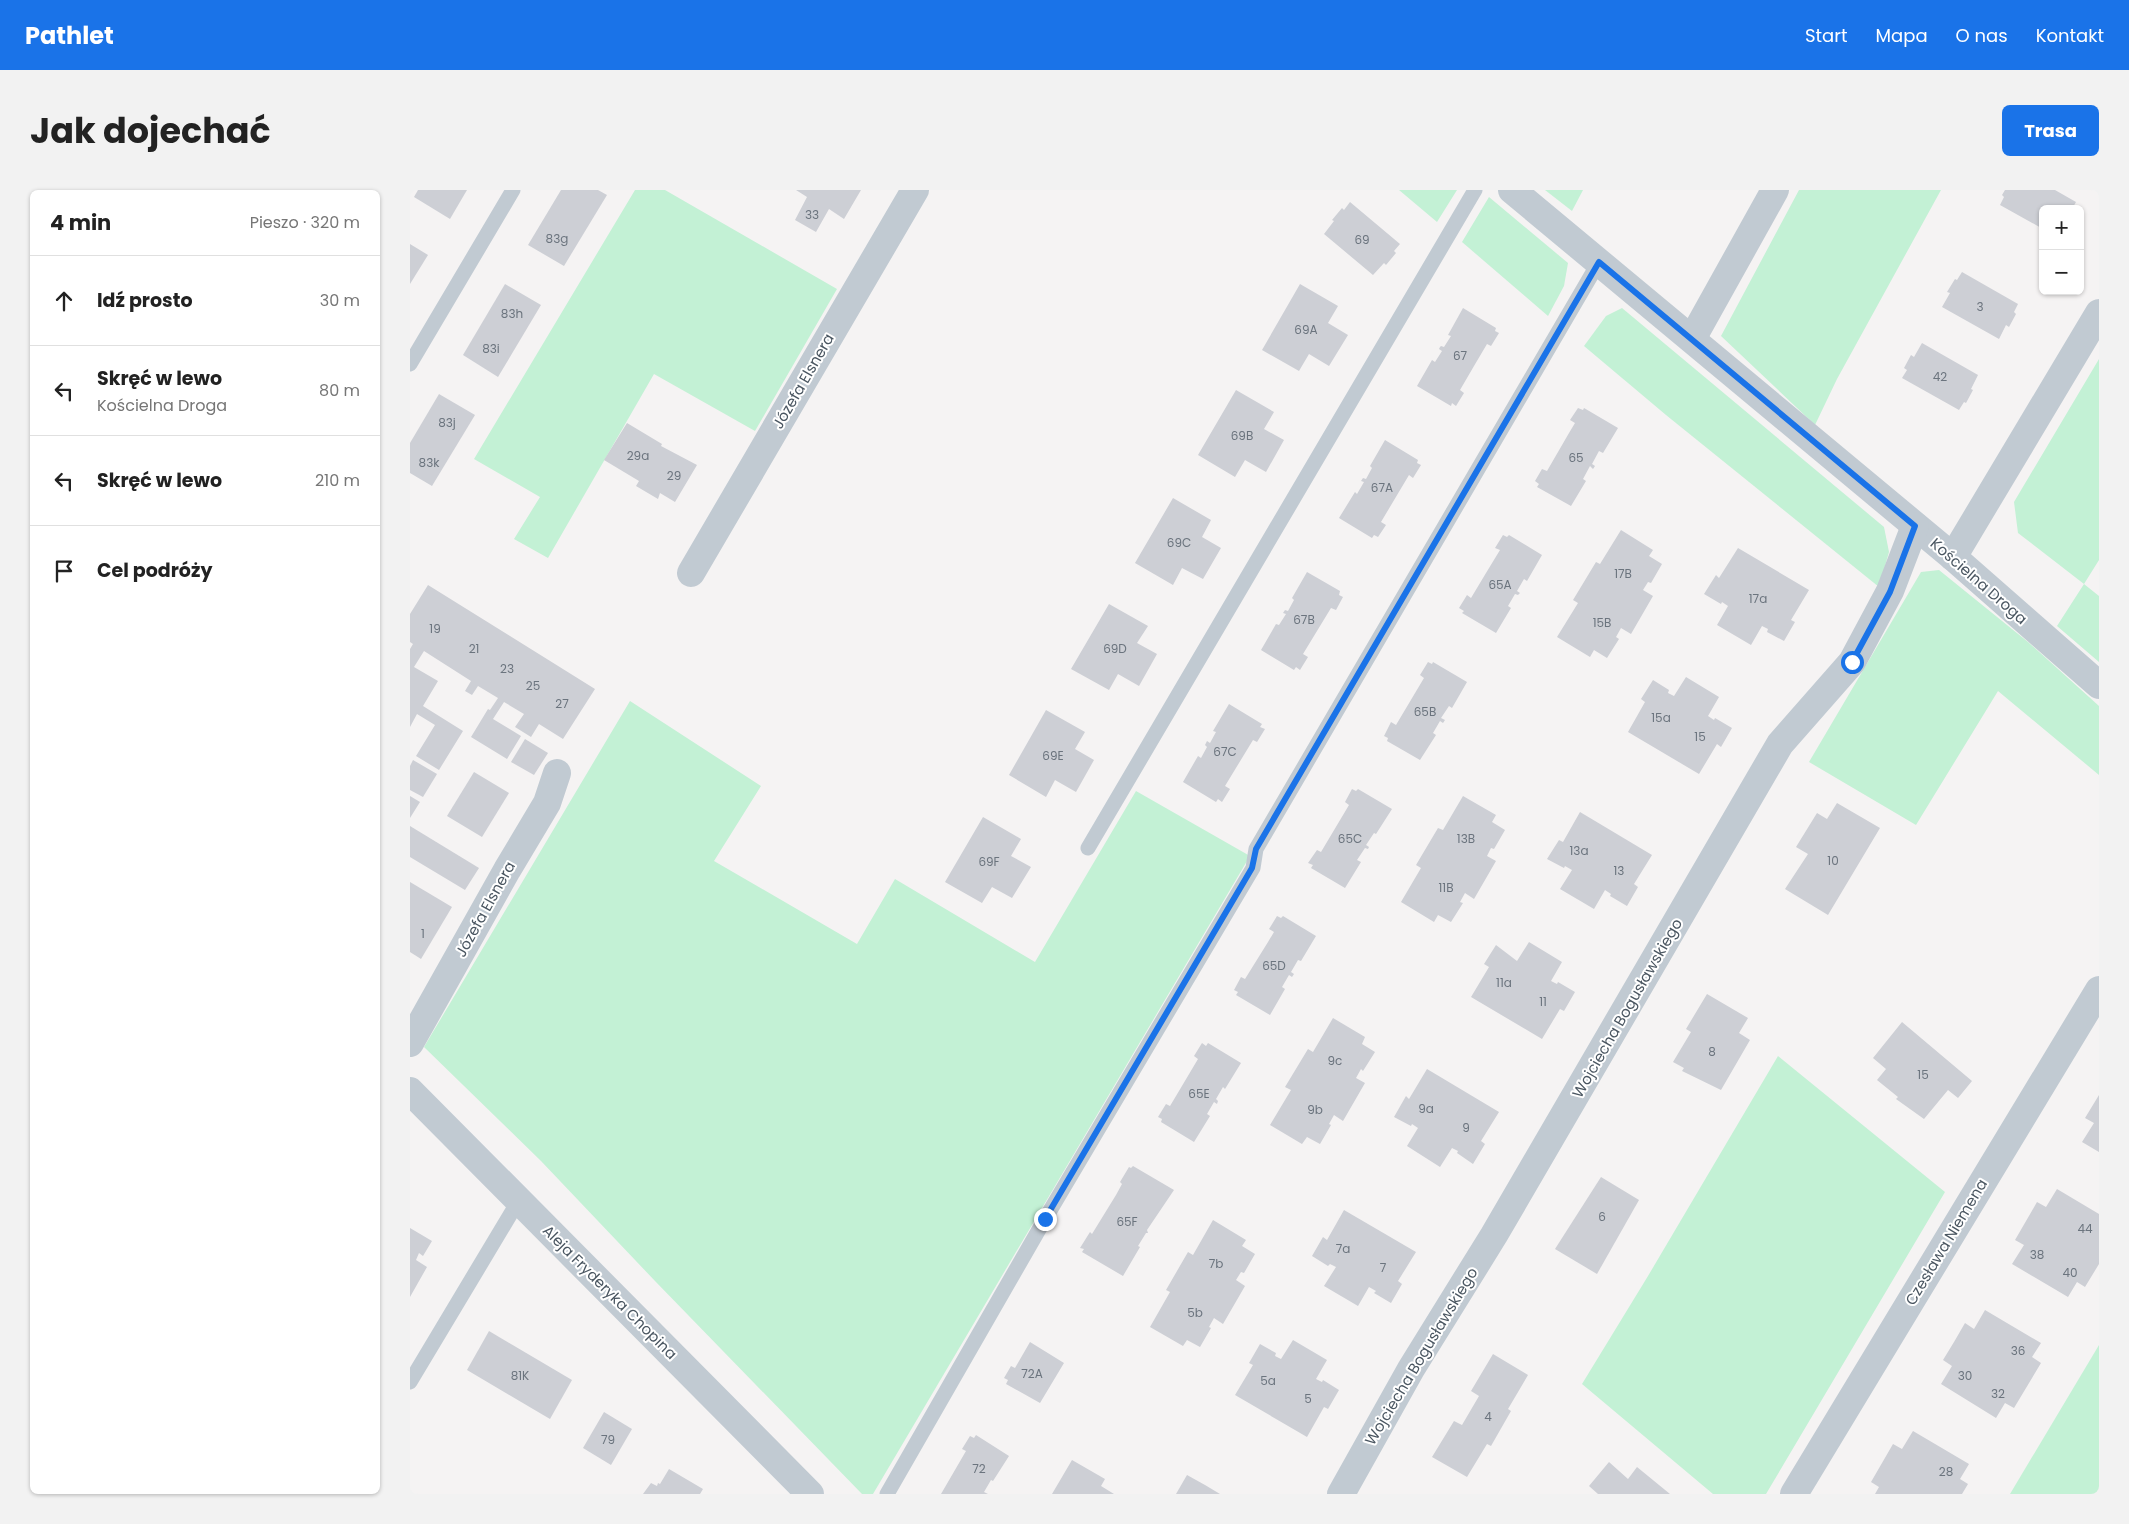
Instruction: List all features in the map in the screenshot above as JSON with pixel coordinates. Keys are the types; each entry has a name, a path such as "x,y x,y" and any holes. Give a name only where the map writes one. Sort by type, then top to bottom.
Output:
{"street":[{"name":"Józefa Elsnera","path":"691,572 915,190"},
{"name":"Kościelna Droga","path":"1512,190 1953,557 2099,685"},
{"path":"1692,339 1775,190"},
{"path":"1953,557 2099,313"},
{"name":"Wojciecha Bogusławskiego","path":"1341,1494 1411,1369 1494,1235 1780,744 1852,662 1890,592 1915,526"},
{"name":"Józefa Elsnera","path":"410,1043 507,870 547,803 557,773"},
{"name":"Czesława Niemena","path":"1794,1494 2099,990"},
{"name":"Aleja Fryderyka Chopina","path":"410,1091 810,1494"}],"lane":[{"path":"410,364 513,190"},
{"path":"1088,848 1475,190"},
{"path":"887,1494 1045,1219 1252,868 1256,849 1599,262"},
{"path":"410,1382 519,1200"}],"green space":[{"path":"635,190 665,190 837,289 755,431 654,374 548,558 514,539 540,497 474,459"},
{"path":"1399,190 1457,190 1437,222"},
{"path":"1545,190 1583,190 1572,211"},
{"path":"1799,190 1941,190 1837,379 1815,425 1721,336"},
{"path":"1489,197 1568,263 1564,286 1548,316 1462,242"},
{"path":"1622,308 1884,527 1889,552 1879,587 1666,415 1584,346 1606,316"},
{"path":"2099,359 2099,560 2084,584 2018,533 2014,502"},
{"path":"1939,570 2028,642 2099,706 2099,775 1998,691 1916,825 1809,762 1921,572"},
{"path":"2084,584 2099,596 2099,662 2057,626"},
{"path":"630,701 761,786 714,861 857,944 895,879 1035,962 1136,791 1250,856 873,1494 862,1494 541,1161 424,1047"},
{"path":"1778,1056 1945,1192 1766,1494 1713,1494 1582,1384"},
{"path":"2099,1345 2099,1494 2010,1494"}],"building":[{"path":"418,190 467,190 450,219 414,197"},
{"path":"561,190 598,190 607,195 564,266 528,245"},
{"path":"796,190 861,190 844,219 829,209 816,232 795,220 807,197"},
{"path":"2005,190 2055,190 2076,202 2074,205 2039,205 2039,227 2000,205 2004,197 2002,195"},
{"path":"1350,202 1400,244 1394,251 1396,253 1386,265 1384,263 1373,275 1324,234 1334,221 1332,220"},
{"path":"410,244 428,255 410,284"},
{"path":"1962,272 2018,304 2014,312 2016,314 2009,327 2006,325 1999,339 1942,307 1950,293 1947,292"},
{"path":"505,284 541,305 498,377 463,355"},
{"path":"1300,284 1338,306 1328,323 1348,335 1329,366 1309,354 1299,371 1262,350"},
{"path":"1463,308 1496,328 1495,331 1499,333 1491,346 1487,344 1474,366 1460,390 1464,393 1456,406 1452,403 1451,406 1417,386 1432,360 1435,362 1442,351 1439,349 1440,347 1444,347 1451,336 1448,335"},
{"path":"1922,343 1978,375 1966,403 1964,402 1959,410 1902,378 1907,370 1904,368 1911,355 1914,357"},
{"path":"1236,390 1274,412 1264,429 1284,440 1266,472 1245,460 1235,477 1198,455"},
{"path":"439,394 475,415 432,486 410,473 410,443"},
{"path":"1578,408 1583,410 1584,408 1618,428 1603,453 1599,451 1592,464 1595,466 1593,469 1590,466 1583,479 1586,481 1571,506 1537,487 1539,484 1535,481 1542,469 1547,471 1575,423 1570,420"},
{"path":"627,423 662,444 661,446 697,465 675,502 660,493 658,499 636,486 639,481 604,460"},
{"path":"1385,440 1418,460 1417,463 1421,465 1413,478 1409,475 1381,522 1386,525 1378,537 1374,535 1372,538 1339,518 1355,492 1357,494 1364,482 1361,481 1363,478 1366,479 1372,468 1370,466"},
{"path":"1173,498 1211,520 1202,537 1221,548 1203,579 1182,568 1173,585 1135,563"},
{"path":"1621,530 1653,550 1649,556 1662,564 1651,583 1648,582 1643,590 1653,596 1631,634 1621,628 1616,637 1619,639 1607,658 1594,650 1590,657 1557,637 1578,603 1573,600 1596,562 1600,564"},
{"path":"1503,535 1507,537 1509,535 1542,555 1527,581 1524,579 1517,591 1520,593 1518,595 1515,594 1508,606 1511,608 1496,633 1462,613 1464,611 1459,608 1467,595 1471,598 1500,550 1495,548"},
{"path":"1738,548 1809,590 1791,620 1795,622 1784,641 1767,632 1768,629 1762,626 1751,645 1717,625 1728,606 1704,594 1716,575 1719,578"},
{"path":"1307,572 1340,591 1339,595 1343,597 1336,610 1331,608 1303,654 1308,657 1300,670 1296,667 1294,670 1261,650 1276,624 1279,625 1286,614 1283,613 1285,610 1288,611 1294,600 1292,598"},
{"path":"428,585 595,689 563,739 539,724 531,737 515,727 524,714 504,702 493,719 521,736 507,759 471,737 488,709 490,710 498,698 478,686 472,695 465,691 471,681 424,651 414,667 438,681 423,706 463,731 439,770 416,756 435,725 417,714 410,727 410,649 413,644 410,642 410,614"},
{"path":"1109,604 1148,626 1137,643 1157,654 1139,686 1118,674 1109,690 1071,669"},
{"path":"1428,662 1432,664 1433,662 1467,682 1452,708 1449,706 1441,718 1445,720 1443,723 1440,721 1433,733 1436,735 1420,760 1387,741 1388,738 1384,736 1391,722 1396,725 1424,678 1420,675"},
{"path":"1686,677 1719,697 1708,716 1732,728 1721,747 1717,744 1699,774 1628,732 1645,702 1641,699 1653,680 1669,690 1668,693 1674,696"},
{"path":"1229,704 1262,724 1260,727 1265,729 1257,742 1253,740 1225,786 1230,789 1222,802 1218,799 1216,802 1183,782 1198,756 1201,758 1207,747 1205,745 1207,741 1210,743 1216,732 1213,731"},
{"path":"1046,710 1085,732 1075,749 1094,760 1076,792 1055,780 1046,797 1009,775"},
{"path":"525,739 548,753 534,775 511,762"},
{"path":"413,760 437,774 423,797 410,790 410,766"},
{"path":"474,772 509,793 482,837 447,816"},
{"path":"1352,789 1356,791 1358,789 1392,809 1376,834 1374,833 1366,845 1369,847 1368,849 1365,848 1357,860 1361,862 1345,888 1311,868 1313,865 1308,863 1317,850 1321,852 1349,805 1345,802"},
{"path":"410,796 420,802 410,818"},
{"path":"1463,796 1496,815 1492,822 1505,830 1494,849 1491,848 1487,856 1496,861 1474,899 1465,893 1460,902 1463,903 1451,922 1438,915 1434,922 1401,902 1421,868 1416,865 1438,828 1443,830"},
{"path":"1837,803 1880,828 1828,915 1785,889 1808,854 1796,847 1817,813 1827,819"},
{"path":"1580,812 1652,855 1634,884 1638,887 1627,906 1610,896 1611,894 1605,890 1594,909 1560,889 1572,870 1547,859 1559,840 1563,842"},
{"path":"983,817 1021,839 1011,856 1031,867 1012,898 992,887 982,903 945,882"},
{"path":"410,826 479,868 465,890 410,857"},
{"path":"410,882 452,907 421,959 410,952"},
{"path":"1277,916 1281,918 1283,916 1316,936 1301,961 1298,960 1291,972 1294,974 1292,977 1289,975 1282,987 1285,989 1270,1015 1236,995 1238,992 1234,990 1241,977 1245,979 1274,932 1269,929"},
{"path":"1529,942 1562,962 1551,981 1557,984 1558,982 1575,992 1564,1011 1560,1009 1542,1039 1471,997 1489,967 1484,964 1496,945 1517,961"},
{"path":"1707,994 1748,1018 1739,1033 1750,1040 1721,1090 1682,1071 1684,1068 1673,1062 1691,1032 1686,1029"},
{"path":"1333,1018 1365,1037 1362,1044 1375,1052 1363,1071 1361,1069 1356,1078 1365,1083 1343,1121 1334,1115 1329,1124 1331,1125 1320,1144 1307,1137 1302,1144 1270,1125 1291,1090 1285,1087 1308,1049 1313,1052"},
{"path":"1902,1022 1972,1081 1958,1098 1948,1090 1924,1119 1896,1099 1898,1097 1877,1080 1886,1069 1873,1058"},
{"path":"1202,1043 1206,1046 1208,1043 1241,1063 1225,1089 1223,1087 1216,1099 1218,1101 1217,1104 1214,1102 1207,1114 1210,1116 1194,1142 1161,1122 1162,1119 1158,1117 1166,1104 1170,1106 1198,1059 1194,1056"},
{"path":"1427,1069 1499,1112 1481,1141 1485,1144 1473,1164 1452,1148 1440,1167 1407,1146 1418,1128 1394,1117 1406,1096 1409,1099"},
{"path":"2099,1095 2099,1152 2082,1142 2094,1123 2085,1118"},
{"path":"1133,1166 1174,1190 1147,1230 1148,1233 1146,1233 1138,1246 1140,1247 1123,1276 1082,1252 1084,1249 1080,1248 1090,1232 1092,1234 1116,1195 1122,1184 1120,1182 1129,1167"},
{"path":"1601,1177 1639,1200 1597,1274 1555,1249"},
{"path":"2057,1189 2099,1214 2099,1264 2085,1287 2077,1282 2068,1297 2012,1264 2024,1245 2015,1240 2037,1202 2046,1207"},
{"path":"1344,1210 1416,1252 1398,1281 1402,1284 1391,1303 1374,1293 1376,1291 1369,1287 1358,1306 1324,1286 1336,1267 1330,1264 1328,1266 1312,1256 1323,1237 1327,1240"},
{"path":"1213,1220 1246,1240 1242,1246 1255,1254 1244,1273 1241,1272 1236,1280 1245,1286 1223,1324 1214,1318 1209,1327 1211,1328 1200,1347 1187,1340 1183,1346 1150,1327 1170,1292 1166,1290 1188,1252 1193,1255"},
{"path":"410,1228 432,1241 423,1256 419,1253 416,1260 427,1267 410,1297"},
{"path":"1985,1310 2041,1343 2032,1357 2041,1363 2014,1408 2005,1403 1996,1418 1941,1384 1952,1366 1943,1360 1965,1323 1974,1329"},
{"path":"489,1331 572,1380 550,1419 467,1370"},
{"path":"1293,1340 1327,1360 1316,1379 1322,1382 1323,1380 1339,1390 1328,1409 1324,1407 1307,1437 1235,1395 1253,1365 1249,1363 1260,1344 1276,1353 1275,1356 1281,1359"},
{"path":"1030,1342 1064,1363 1040,1403 1006,1384 1008,1380 1004,1378 1011,1366 1015,1368"},
{"path":"1493,1354 1528,1375 1508,1409 1511,1411 1491,1446 1487,1444 1467,1477 1432,1457 1454,1421 1462,1425 1479,1396 1471,1391"},
{"path":"604,1412 632,1429 611,1465 583,1448"},
{"path":"1913,1431 1969,1464 1960,1479 1968,1484 1962,1494 1875,1494 1879,1487 1871,1482 1893,1444 1902,1449"},
{"path":"976,1435 1009,1456 984,1492 988,1494 941,1494 966,1451 962,1449 970,1436 974,1438"},
{"path":"1072,1460 1105,1479 1101,1486 1114,1494 1052,1494"},
{"path":"1609,1462 1628,1479 1637,1467 1670,1494 1598,1494 1589,1486"},
{"path":"669,1469 703,1489 700,1494 643,1494 651,1483 657,1486 658,1483 660,1484"},
{"path":"1187,1475 1205,1485 1220,1494 1176,1494"}],"route":[{"path":"1045,1219 1252,868 1256,849 1599,262 1915,526 1890,592 1852,662"}]}
